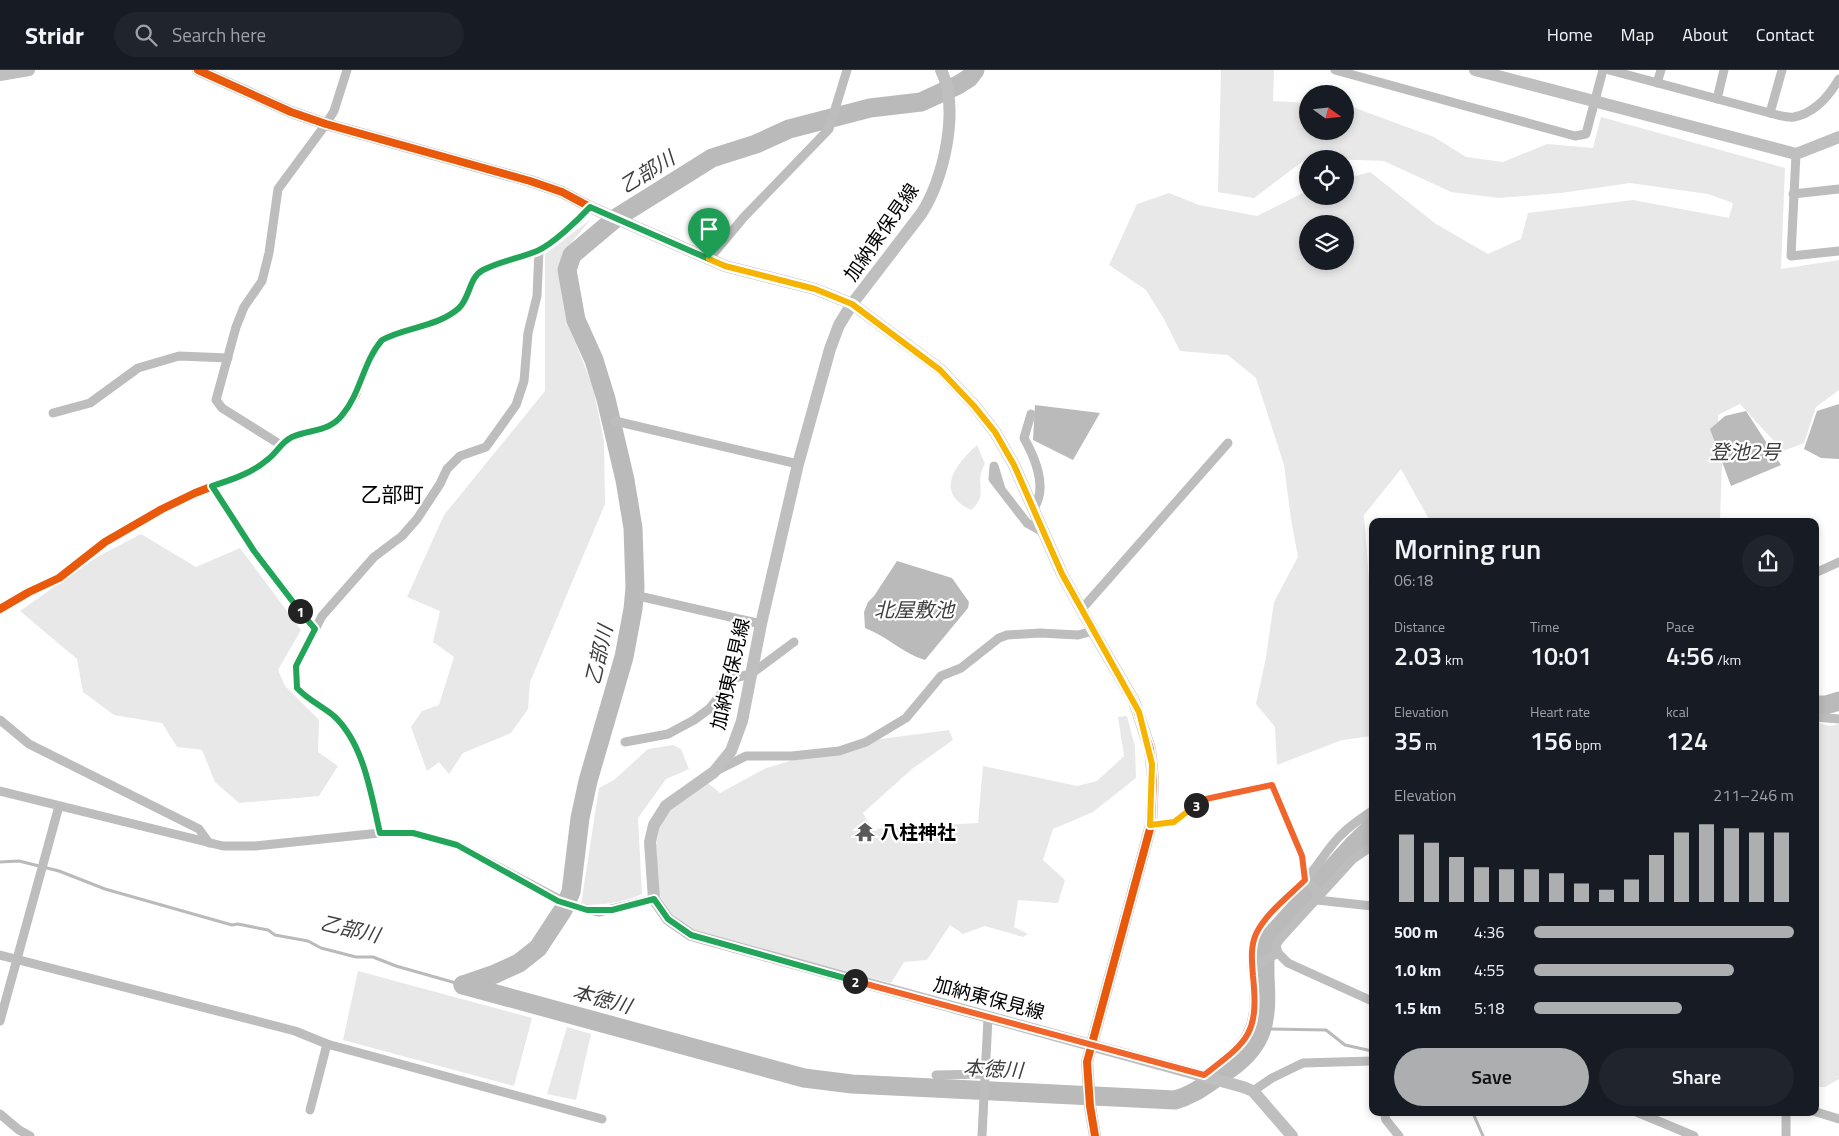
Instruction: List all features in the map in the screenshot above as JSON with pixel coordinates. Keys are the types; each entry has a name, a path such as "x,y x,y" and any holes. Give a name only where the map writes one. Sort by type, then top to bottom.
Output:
{"street":[{"path":"0,75 29,70"},
{"path":"198,70 291,112 326,124 530,181 562,192 603,213 725,266 815,289 852,304 940,370 974,406 995,432 1034,508 1043,532 1081,610 1134,701 1143,723 1150,749 1153,779 1150,825 1087,1062 1090,1106 1095,1136"},
{"path":"281,444 217,404 216,400 238,320 262,281 269,253 278,189 334,111 347,70"},
{"path":"709,259 744,217 829,130 847,70"},
{"path":"1335,70 1364,74 1575,136 1586,134 1603,70"},
{"path":"1475,70 1796,154 1839,137"},
{"path":"1610,70 1770,113 1793,117 1814,109 1830,94 1839,79"},
{"path":"1657,83 1660,70"},
{"path":"1717,99 1724,70"},
{"path":"1770,113 1782,70"},
{"name":"加納東保見線","path":"943,76 950,96 944,152 938,180 929,202 839,324 830,349 798,464 760,624 742,721 731,751 714,772 666,806 654,825 650,842 654,899 668,919 691,935 988,1018 1211,1077 1253,1091"},
{"path":"1796,154 1791,256 1839,251"},
{"path":"1793,194 1839,189"},
{"path":"0,609 29,592 59,578 104,542 162,509 212,486 250,472 268,460 281,444 294,436 326,428 340,419 356,395 366,365 382,340 420,328 458,309 466,299 472,282 481,271 539,250 571,227 590,207"},
{"path":"380,833 368,783 350,736 333,716 297,688 296,666 322,616 374,557 402,536 417,519 440,484 447,469 460,456 486,447 516,405 524,382 528,333 537,296 539,250"},
{"path":"54,413 90,403 138,368 179,356 228,358"},
{"path":"1031,414 1024,438 1034,456 1042,494 1034,508"},
{"path":"615,421 798,464"},
{"path":"1081,610 1228,443"},
{"path":"212,486 254,551 315,629"},
{"path":"1001,489 1027,523 1043,532"},
{"path":"1819,571 1839,562"},
{"path":"643,597 760,624"},
{"path":"714,772 746,756 792,756 838,751 866,742 906,718 941,676 962,668 999,638 1007,635 1040,633 1078,635 1093,631"},
{"path":"625,742 668,734 709,709 734,678 751,674 794,642"},
{"path":"1819,718 1839,719"},
{"path":"0,720 29,744 199,830 209,844"},
{"path":"1150,825 1174,822 1201,800 1272,785 1302,856 1305,880 1317,890 1316,900"},
{"path":"0,791 209,844 255,846 380,833 413,833 457,845 558,901 572,906 599,912 654,899"},
{"path":"0,1021 59,806"},
{"path":"1211,1077 1244,1042 1250,1030 1255,996 1252,967 1256,935 1279,906 1305,880 1341,834 1369,813"},
{"path":"1369,848 1353,859 1280,938 1276,945 1278,953 1303,971 1369,1000"},
{"path":"1316,900 1369,906"},
{"path":"1252,967 1278,953"},
{"path":"0,955 295,1031 327,1044 602,1118"},
{"path":"982,1136 988,1018"},
{"path":"310,1110 327,1044"},
{"path":"1292,1136 1253,1091 1272,1078 1303,1063 1369,1061"},
{"path":"936,1075 986,1074"},
{"path":"1819,1113 1839,1119"},
{"path":"0,1114 19,1130 30,1136"},
{"path":"1385,1116 1386,1120 1399,1136"},
{"path":"1646,1116 1694,1136"},
{"path":"1786,1116 1786,1136"}],"shaded area":[{"path":"1221,70 1274,70 1273,101 1299,103 1299,140 1354,140 1354,108 1434,137 1466,157 1503,162 1547,144 1593,148 1601,117 1785,168 1781,269 1839,260 1839,390 1816,407 1804,443 1783,451 1740,404 1718,415 1722,462 1720,518 1428,518 1401,469 1364,515 1369,580 1369,736 1342,740 1277,765 1275,727 1256,704 1266,657 1274,602 1298,557 1284,465 1256,378 1228,355 1180,351 1164,319 1146,290 1109,265 1137,204 1169,193 1199,205 1257,216 1299,195 1299,205 1354,205 1354,176 1370,172 1436,224 1488,254 1521,239 1528,213 1633,200 1729,218 1733,203 1708,194 1630,183 1561,193 1499,198 1451,192 1384,161 1354,160 1354,150 1299,150 1299,164 1254,198 1218,192"},
{"path":"591,219 563,253 560,274 572,334 593,387 604,441 605,504 530,682 528,709 511,733 463,753 449,774 439,762 427,771 411,727 422,711 439,705 454,657 433,642 440,611 407,597 444,515 545,391 545,254"},
{"path":"977,445 985,464 980,477 980,499 971,510 960,503 953,495 951,487 952,478 956,470"},
{"path":"141,534 196,567 240,548 301,630 278,670 285,686 319,720 318,752 338,766 319,796 239,803 215,782 202,750 177,747 162,723 114,715 83,692 77,659 20,611 97,557"},
{"path":"1127,716 1135,747 1136,778 1093,812 1053,829 1043,860 1065,880 1058,903 1018,900 1014,927 1028,934 1023,937 985,926 963,934 950,925 927,960 904,962 891,983 692,930 672,914 659,894 656,846 660,825 669,811 708,783 720,793 766,768 824,751 873,740 949,730 953,740 912,769 863,813 872,829 978,823 983,766 1077,786 1097,781 1124,756 1118,717"},
{"path":"1819,723 1830,726 1839,724 1839,1079 1825,1087 1819,1087"},
{"path":"673,745 681,749 689,769 666,779 638,818 642,894 612,903 581,905 599,788 614,780 648,749"},
{"path":"358,971 532,1018 514,1086 343,1040"},
{"path":"567,1027 591,1034 576,1100 547,1094"}],"water":[{"path":"1839,404 1839,459 1821,458 1804,449 1817,411"},
{"path":"1035,405 1100,413 1073,460 1033,440"},
{"name":"登池2号","path":"1746,411 1781,465 1731,486 1710,429 1725,416"},
{"name":"北屋敷池","path":"897,561 952,578 969,602 968,608 925,660 865,628 864,612 868,602"}],"waterway":[{"name":"乙部川","path":"463,985 519,963 538,948 563,910 571,892 580,818 588,781 624,657 633,609 635,588 633,528 625,480 606,399 594,360 576,320 567,270 572,255 616,218 712,158 756,144 789,129 870,108 921,102 958,85 969,78 975,70"},
{"name":"本徳川","path":"1819,705 1839,701"},
{"name":"本徳川","path":"463,985 804,1078 852,1084 1175,1100 1194,1092 1236,1064 1255,1044 1264,1021 1266,993 1265,957 1269,938 1352,846 1369,830"},
{"name":"乙部川","path":"0,862 19,861 59,871 105,889 232,925 238,924 268,930 275,935 308,941 321,948 356,957 373,957 396,966 463,985"},
{"path":"1263,1029 1326,1030 1345,1045 1369,1050"},
{"path":"1474,1116 1483,1136"}],"cycle path":[{"path":"198,70 291,112 326,124 530,181 562,192 590,207 725,266 815,289 852,304 940,369 974,405 995,432 1014,465 1062,574 1134,701 1150,749 1153,779 1151,825 1087,1062 1090,1106 1095,1136"},
{"path":"0,609 29,592 59,578 105,542 162,509 195,493 250,472 269,459 288,439 332,425 345,413 356,395 366,365 381,340 400,332 432,323 451,314 463,304 478,273 496,264 543,248 565,231 590,207"}],"place":[{"name":"八柱神社","path":"865,832"}],"district":[{"name":"乙部町","path":"392,495"}],"route":[{"path":"590,207 709,259 725,266 790,281 852,304 940,370 974,406 995,432 1014,465 1062,574 1139,712 1150,749 1152,764 1150,825 1174,822 1201,800 1272,785 1274,788 1281,809 1302,856 1305,880 1279,906 1256,935 1252,953 1255,996 1253,1021 1244,1042 1204,1075 988,1018 691,935 668,919 654,899 599,912 572,906 558,901 457,845 413,833 380,833 368,783 350,736 333,716 297,688 295,680 296,666 315,629 254,551 212,486 250,472 268,460 281,444 288,439 332,425 345,413 356,395 371,354 382,340 420,328 458,309 466,299 472,282 481,271 539,250 571,227 590,207"}]}
